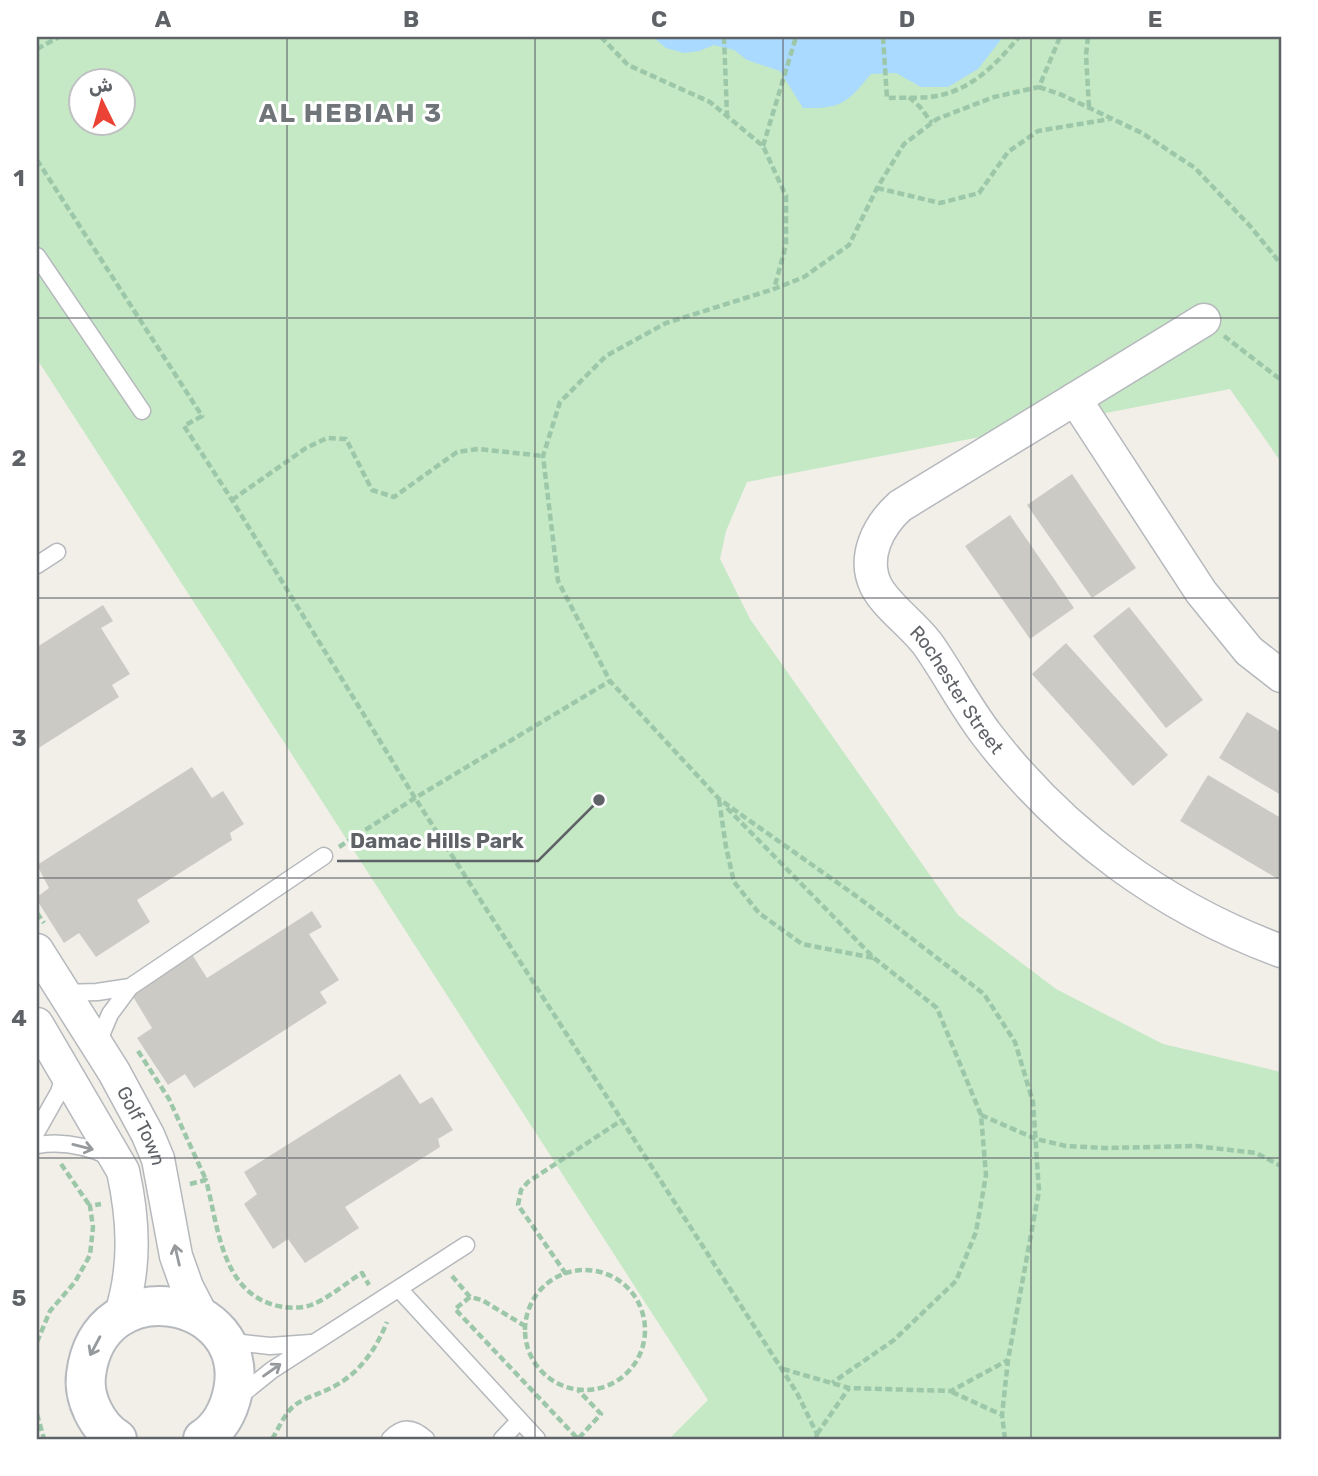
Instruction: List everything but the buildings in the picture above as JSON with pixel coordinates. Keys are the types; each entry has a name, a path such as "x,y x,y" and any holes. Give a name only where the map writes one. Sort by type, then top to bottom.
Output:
{"street":[{"name":"Rochester Street","path":"1204,320 900,506 888,516 879,529 871,558 876,586 928,645 961,698 1012,766 1070,826 1114,861 1171,900 1211,922 1281,951"},
{"path":"1075,399 1201,592 1249,651 1281,676"},
{"name":"Golf Town","path":"37,950 97,1045 148,1135 158,1159 176,1255 187,1287 213,1329"},
{"name":"Golf Town","path":"37,1024 123,1171 132,1231 129,1288 120,1317"},
{"path":"103,1431 88,1398 85,1380 94,1344 105,1329 120,1317 140,1308 162,1305 183,1308 213,1329 233,1360 235,1382 231,1404 222,1420 203,1439"}],"lane":[{"path":"37,256 142,411"},
{"path":"37,565 57,552"},
{"path":"97,1045 110,1014 130,987 324,856"},
{"path":"64,993 130,987"},
{"path":"66,1070 40,1140 96,1150 118,1161"},
{"path":"231,1404 272,1370 466,1245"},
{"path":"399,1289 537,1439"},
{"path":"213,1329 270,1346 317,1342"},
{"path":"502,1439 519,1421"},
{"path":"390,1439 405,1429 415,1430 426,1439"}],"path":[{"path":"37,49 59,37"},
{"path":"601,37 628,65 710,102 763,146 786,196 786,245 774,289"},
{"path":"724,37 727,116"},
{"path":"763,146 796,37"},
{"path":"884,37 887,98 937,96 974,82 996,64 1019,37"},
{"path":"1039,87 1060,37"},
{"path":"1087,37 1089,108"},
{"path":"832,1383 894,1340 956,1281 976,1232 986,1175 981,1115 937,1007 874,958 719,799 610,681 558,581 543,456 560,402 606,356 666,323 804,277 849,245 877,188 904,144 932,123 994,97 1039,87 1142,133 1195,168 1250,226 1281,264"},
{"path":"908,97 932,123"},
{"path":"877,188 940,204 979,193 1008,152 1038,131 1111,118"},
{"path":"37,160 202,416 184,426 415,798 782,1369 797,1393 816,1437"},
{"path":"1204,320 1281,380"},
{"path":"232,500 306,447 327,438 346,439 372,490 394,497 457,452 478,449 543,456"},
{"path":"324,856 610,681"},
{"path":"719,799 734,882 759,913 802,944 874,958"},
{"path":"719,799 859,898 984,994 1014,1042 1033,1101 1039,1191 1008,1360 1003,1415 1004,1439"},
{"path":"981,1115 1037,1139 1066,1146 1208,1147 1256,1153 1281,1166"},
{"path":"566,1273 518,1205 518,1197 528,1182 622,1121"},
{"path":"37,1342 50,1311 75,1282 90,1255 93,1227 90,1206 40,1140"},
{"path":"165,1190 206,1180 228,1266 248,1292 262,1301 295,1308 312,1305 362,1273 389,1317 379,1343 368,1359 340,1384 307,1398 289,1410 272,1439"},
{"path":"90,1206 129,1198"},
{"path":"440,1262 470,1297 482,1300 525,1326"},
{"path":"596,1272 611,1276 634,1296 641,1309 645,1324 640,1354 621,1378 608,1385 578,1389 556,1382 538,1368 530,1355 525,1326 527,1312 533,1300 553,1280 566,1273 596,1272"},
{"path":"470,1297 455,1309 578,1439 601,1414 578,1389"},
{"path":"951,1391 1008,1360"},
{"path":"782,1369 849,1388 951,1391 1003,1415"},
{"path":"816,1437 849,1388"},
{"path":"37,1414 44,1439"}],"green space":[{"path":"37,37 1281,37 1281,462 1230,389 747,482 726,531 720,559 750,619 958,915 1056,989 1163,1044 1281,1072 1281,1439 669,1439 708,1400 37,359"}],"water":[{"path":"653,37 1003,37 978,69 948,87 921,87 896,73 871,74 856,92 842,102 826,107 803,108 780,71 747,60 734,50 714,45 684,53 666,48"}],"place":[{"name":"Damac Hills Park","path":"599,800"}],"district":[{"name":"AL HEBIAH 3","path":"351,113"}]}
